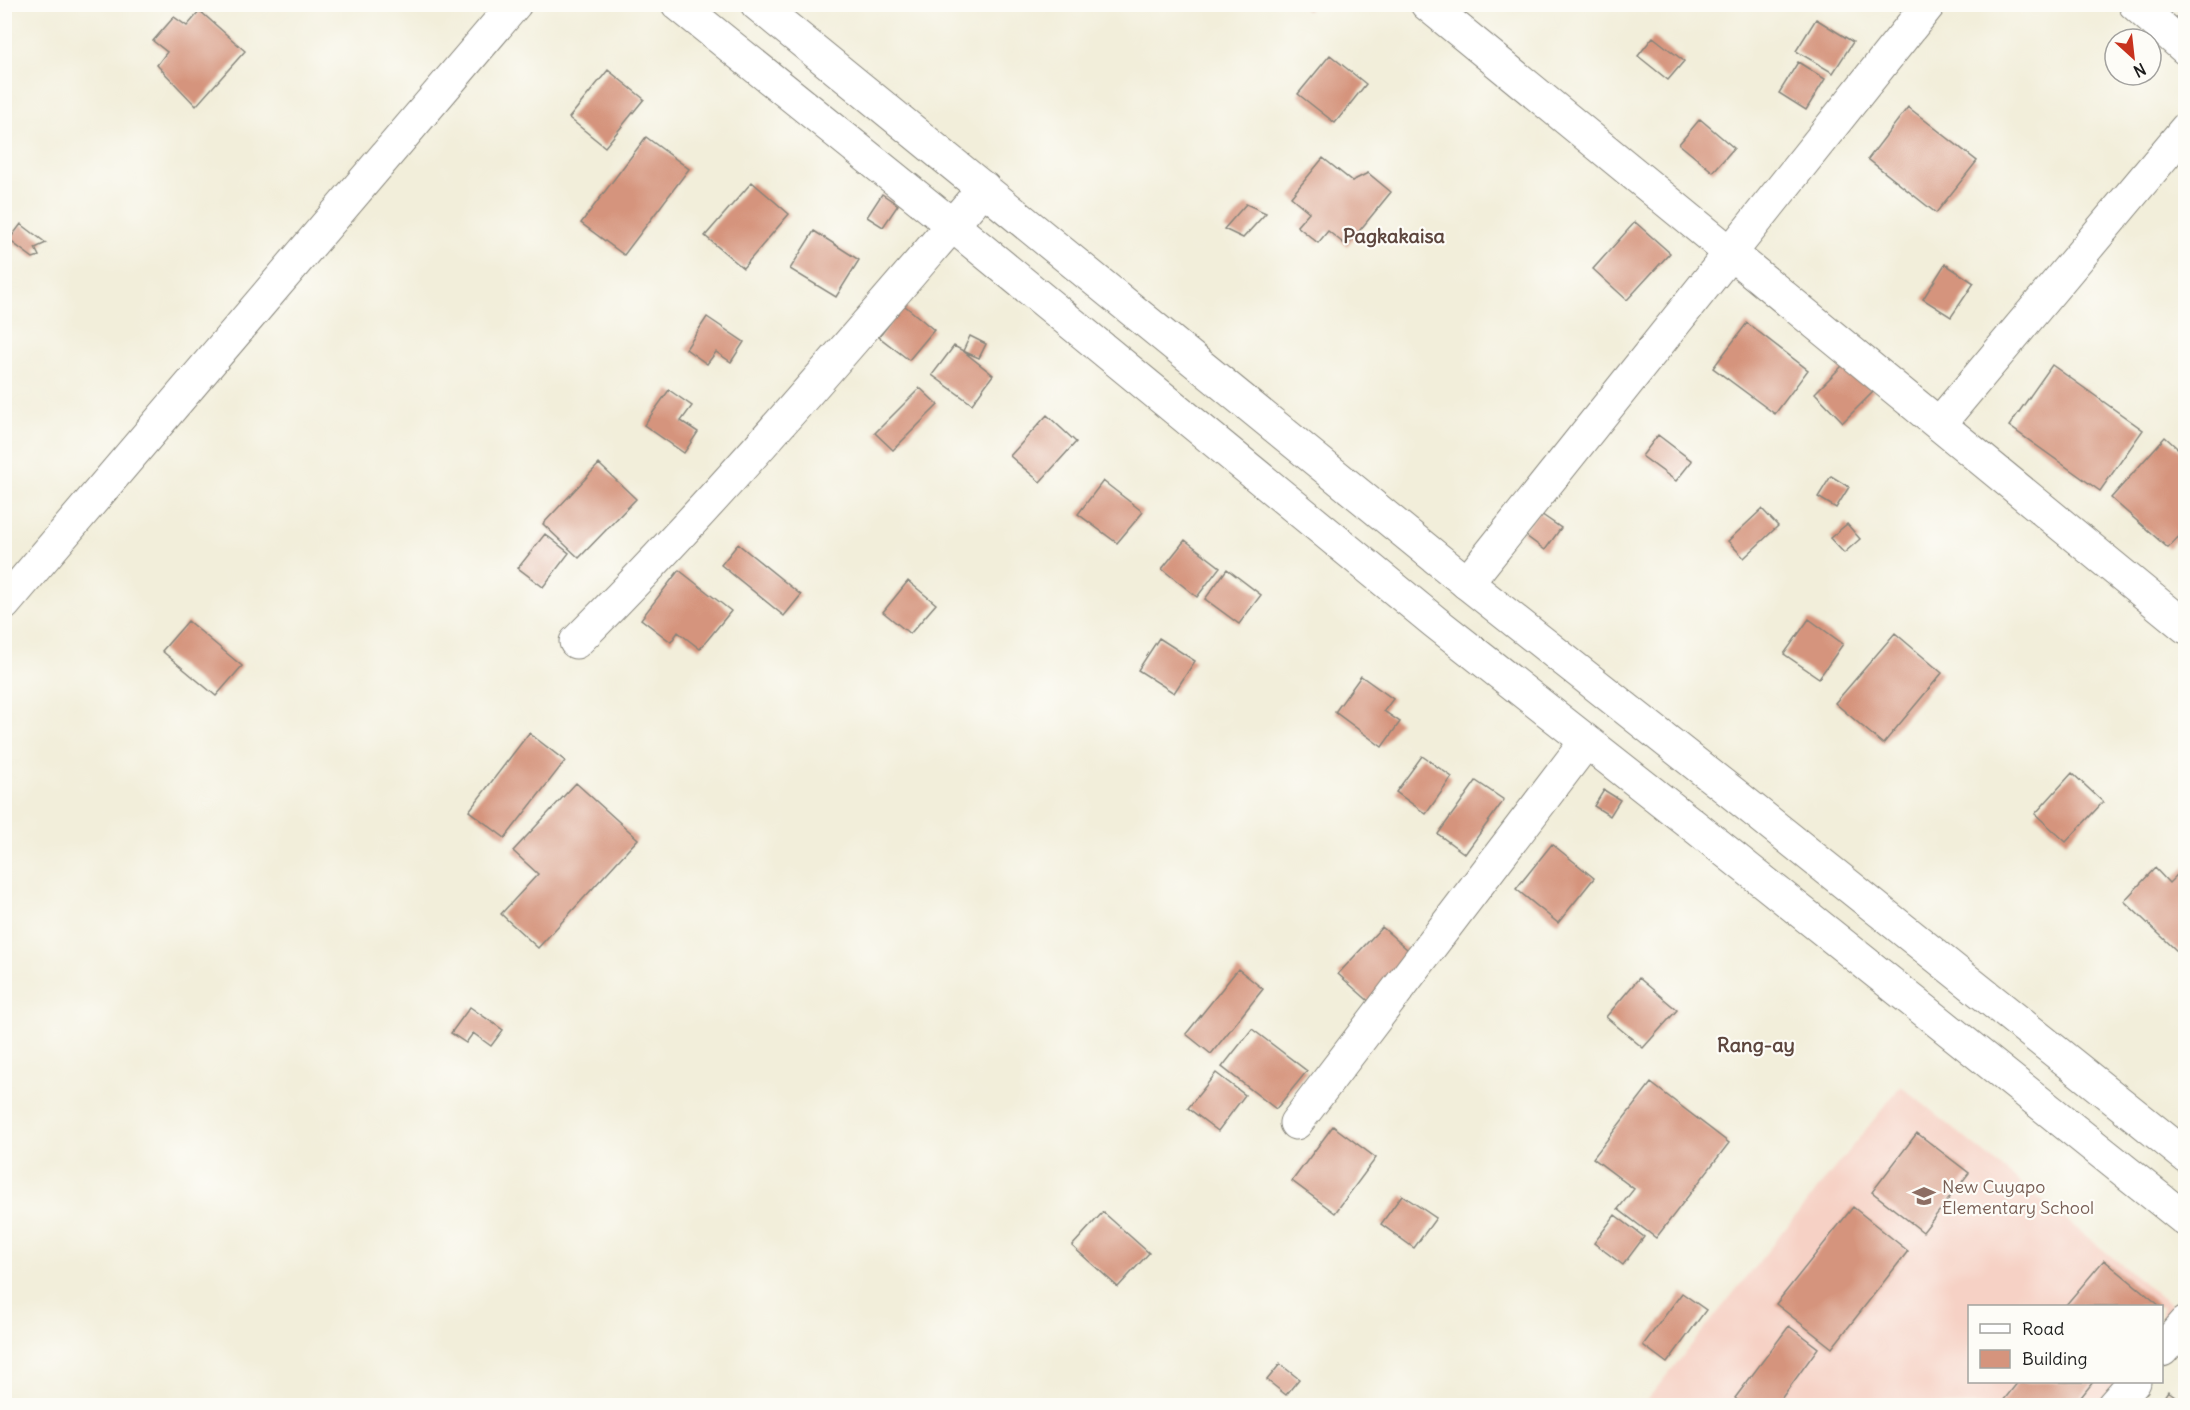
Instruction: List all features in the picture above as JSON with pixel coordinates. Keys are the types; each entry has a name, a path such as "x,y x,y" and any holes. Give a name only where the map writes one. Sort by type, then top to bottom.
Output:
{"main road":[{"path":"4,604 515,4"},
{"path":"678,4 952,225 1435,622 1698,829 2186,1220"},
{"path":"757,4 1467,583 2186,1156"},
{"path":"1426,4 2186,627"},
{"path":"1467,583 1929,4"},
{"path":"2135,4 2186,49"},
{"path":"1939,424 2186,129"},
{"path":"576,642 649,569 730,480 984,188"},
{"path":"1296,1123 1586,742"},
{"path":"2163,1349 2186,1323"},
{"path":"2113,1406 2133,1383"}],"shaded area":[{"name":"New Cuyapo Elementary School","path":"1901,1086 2176,1309 2163,1326 2163,1305 1968,1305 1968,1383 2116,1383 2098,1405 1642,1406"}],"building":[{"path":"1299,4 1312,4 1307,11"},
{"path":"200,11 245,51 196,106 157,65 167,52 153,41 174,17 187,26"},
{"path":"1816,19 1853,42 1833,73 1796,51"},
{"path":"1653,37 1684,61 1668,80 1638,56"},
{"path":"1330,55 1366,84 1335,123 1298,94"},
{"path":"1798,62 1825,79 1806,110 1779,93"},
{"path":"608,70 644,99 605,147 569,118"},
{"path":"1908,107 1977,161 1936,213 1868,159"},
{"path":"1700,119 1734,148 1713,172 1679,144"},
{"path":"646,137 689,169 624,255 581,223"},
{"path":"1323,158 1352,181 1368,173 1391,192 1347,246 1328,231 1318,243 1297,226 1309,212 1291,197"},
{"path":"752,182 789,214 743,268 705,236"},
{"path":"882,194 898,205 883,227 867,217"},
{"path":"1246,204 1266,213 1243,238 1224,229"},
{"path":"1635,222 1670,253 1627,300 1593,269"},
{"path":"21,224 46,243 35,248 39,256 33,258 9,240"},
{"path":"814,231 859,260 836,297 790,269"},
{"path":"1945,264 1974,283 1951,317 1923,299"},
{"path":"904,305 934,330 909,360 879,337"},
{"path":"707,317 744,342 731,362 716,352 707,364 686,349"},
{"path":"1747,323 1808,370 1775,414 1713,368"},
{"path":"970,336 986,344 979,358 963,351"},
{"path":"954,346 993,375 972,404 932,375"},
{"path":"1846,362 1874,391 1843,422 1815,393"},
{"path":"2052,365 2143,430 2100,491 2009,426"},
{"path":"920,388 938,405 893,450 875,433"},
{"path":"669,390 692,406 681,421 698,432 684,453 644,425"},
{"path":"1047,415 1076,442 1040,482 1010,456"},
{"path":"1658,435 1692,461 1676,481 1642,456"},
{"path":"2165,437 2186,456 2186,529 2168,548 2111,498"},
{"path":"599,464 636,499 579,558 543,524"},
{"path":"1831,476 1849,487 1836,508 1818,497"},
{"path":"1103,481 1143,512 1117,543 1078,514"},
{"path":"1762,509 1778,526 1744,558 1728,541"},
{"path":"1538,512 1561,528 1545,550 1522,533"},
{"path":"1847,524 1860,539 1844,553 1830,538"},
{"path":"545,534 569,553 543,587 518,568"},
{"path":"1185,540 1220,567 1197,597 1162,569"},
{"path":"738,544 801,595 784,616 721,565"},
{"path":"1227,569 1261,595 1239,624 1205,599"},
{"path":"679,570 731,611 700,649 678,632 671,642 641,619"},
{"path":"908,581 936,604 910,634 883,612"},
{"path":"1809,619 1843,644 1819,678 1784,654"},
{"path":"188,621 242,666 216,696 162,651"},
{"path":"1895,633 1942,673 1883,744 1835,703"},
{"path":"1159,638 1195,661 1174,693 1138,670"},
{"path":"1361,676 1393,699 1384,711 1400,722 1382,747 1335,712"},
{"path":"529,733 565,761 505,838 469,811"},
{"path":"1422,756 1452,777 1426,814 1396,792"},
{"path":"2072,773 2103,802 2066,842 2035,814"},
{"path":"1476,781 1504,800 1465,854 1438,834"},
{"path":"576,783 638,839 538,948 501,914 538,874 513,851"},
{"path":"1604,790 1620,800 1610,816 1594,806"},
{"path":"1552,844 1594,878 1558,923 1516,889"},
{"path":"2186,866 2186,942 2177,951 2124,901 2155,868 2169,883"},
{"path":"1382,927 1416,957 1373,1005 1338,974"},
{"path":"1238,969 1263,989 1211,1054 1186,1034"},
{"path":"1639,978 1677,1010 1643,1048 1606,1017"},
{"path":"470,1007 503,1030 491,1046 473,1033 466,1043 451,1033"},
{"path":"1252,1029 1307,1071 1276,1109 1222,1067"},
{"path":"1216,1073 1245,1095 1218,1131 1188,1108"},
{"path":"1651,1083 1729,1143 1656,1238 1618,1209 1634,1189 1593,1158"},
{"path":"1333,1126 1376,1158 1335,1213 1292,1181"},
{"path":"1917,1133 1969,1173 1923,1232 1872,1192"},
{"path":"1402,1195 1436,1218 1414,1248 1381,1224"},
{"path":"1853,1207 1908,1251 1832,1348 1776,1304"},
{"path":"1103,1212 1149,1253 1118,1287 1072,1246"},
{"path":"1615,1215 1644,1237 1623,1265 1594,1243"},
{"path":"2104,1260 2159,1305 2066,1305"},
{"path":"1682,1293 1706,1310 1667,1363 1643,1345"},
{"path":"1789,1326 1818,1348 1776,1406 1744,1406 1735,1398"},
{"path":"1280,1364 1299,1379 1286,1395 1267,1380"},
{"path":"2017,1383 2092,1383 2074,1406 1999,1406"},
{"path":"2168,1391 2186,1404 2186,1406 2158,1406"}],"place":[{"name":"New Cuyapo Elementary School","path":"1924,1196"}],"district":[{"name":"Pagkakaisa","path":"1394,235"},
{"name":"Rang-ay","path":"1756,1044"}]}
